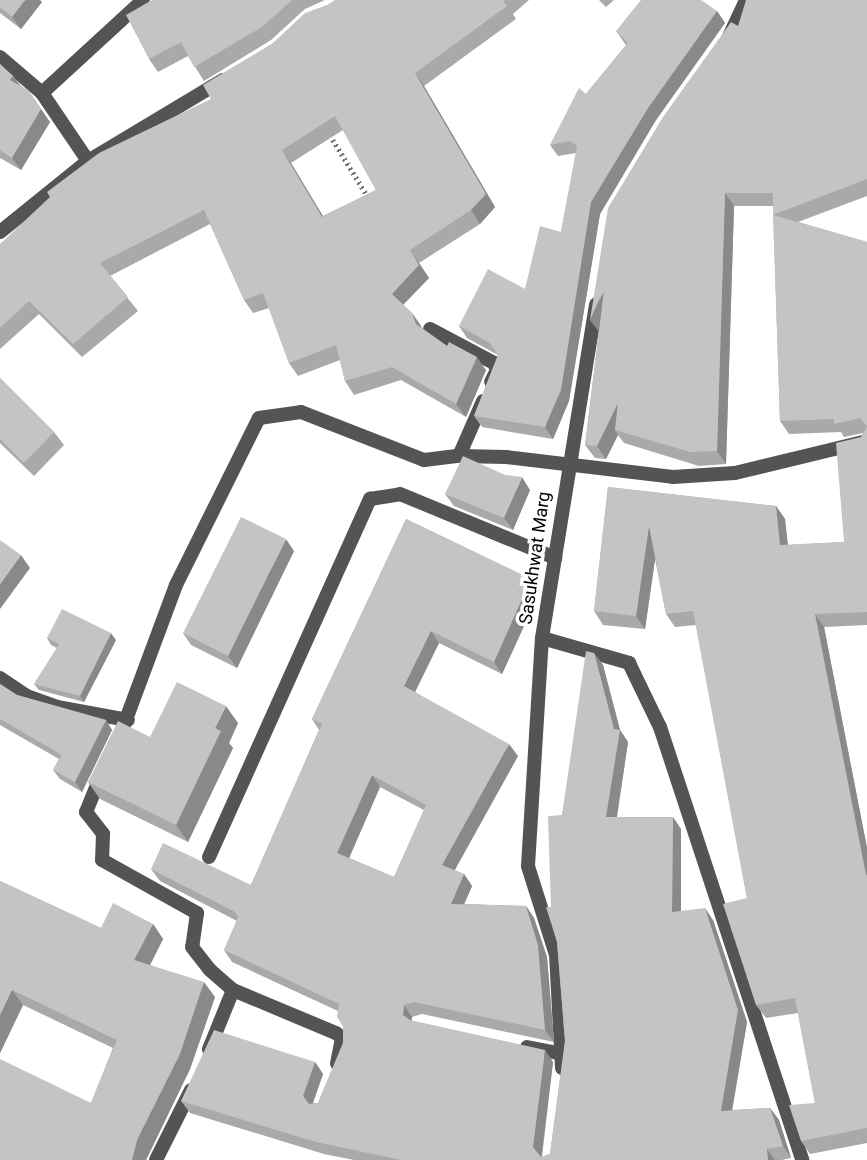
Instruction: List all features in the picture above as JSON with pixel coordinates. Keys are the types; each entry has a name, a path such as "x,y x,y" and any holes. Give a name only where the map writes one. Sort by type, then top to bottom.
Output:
{"street":[{"path":"42,93 143,0"},
{"path":"717,55 746,0"},
{"path":"0,57 42,93 88,161"},
{"path":"0,232 88,161 242,69"},
{"name":"Sasukhwat Marg","path":"561,1079 564,1054 556,955 528,866 542,638 599,282"},
{"path":"430,329 494,363 497,370 459,456"},
{"path":"333,1074 342,1052 342,1038 336,1033 233,990 209,971 192,947 197,913 102,860 103,834 86,812 128,720 176,585 259,418 301,412 424,460 459,456 568,464 651,477 735,473 867,441"},
{"path":"209,857 370,499 400,494 555,558"},
{"path":"542,638 629,663 660,727 802,1160"},
{"path":"0,678 27,696 57,707 128,720"},
{"path":"156,1160 202,1067 233,990"},
{"path":"516,1045 564,1054"}],"path":[{"path":"326,128 368,197"},
{"path":"356,202 378,192"}],"building":[{"path":"0,0 25,0 12,17 0,7"},
{"path":"152,0 292,0 262,27 194,67 181,42 149,59 126,15"},
{"path":"335,0 505,0 503,1 507,6 415,73 486,194 471,210 410,250 419,265 392,294 412,313 416,324 447,346 449,342 477,357 456,404 392,367 345,381 336,345 289,363 263,293 244,300 204,210 100,263 128,297 73,344 29,301 0,328 0,244 50,197 47,192 99,153 211,99 203,85 273,43 305,13","holes":["335,116 376,190 322,217 282,150"]},
{"path":"641,0 701,0 717,11 648,108 591,202 561,390 545,427 474,416 498,355 490,343 459,326 488,269 525,289 540,226 561,232 577,146 570,141 550,145 579,88 586,94 628,43 616,31"},
{"path":"746,0 867,0 867,179 773,215 773,193 725,193 717,451 690,452 615,430 618,403 597,446 585,445 604,290 590,320 608,208 663,117 731,22 738,26"},
{"path":"0,64 13,76 10,80 28,90 41,109 12,158 0,150"},
{"path":"773,215 867,242 867,426 860,418 834,424 834,419 780,421"},
{"path":"0,378 54,432 24,463 0,439"},
{"path":"867,427 867,612 815,614 867,875 867,1128 801,1141 789,1105 815,1103 795,998 756,1005 723,904 747,898 693,611 666,614 649,526 636,616 594,611 608,487 776,506 780,545 844,542 836,443 861,437"},
{"path":"463,456 505,475 522,477 504,518 445,494"},
{"path":"241,517 286,539 228,656 183,633"},
{"path":"406,519 531,579 494,662 431,631 404,686 509,744 442,865 464,874 451,904 526,906 538,945 545,1030 414,1002 404,1005 403,1015 410,1020 545,1050 533,1147 541,1157 550,1154 565,1041 557,942 546,907 551,907 548,816 562,815 586,651 594,653 614,729 620,730 606,817 673,817 672,912 705,908 738,1010 721,1111 770,1108 783,1146 767,1149 768,1160 401,1160 316,1142 181,1101 214,1030 315,1062 303,1096 309,1104 318,1103 343,1043 343,1026 337,1017 339,1004 224,950 238,917 235,912 151,869 163,843 251,885 322,724 312,719","holes":["372,775 426,805 394,877 337,853"]},
{"path":"0,540 21,555 0,584"},
{"path":"62,609 111,633 80,696 34,684 59,644 47,638"},
{"path":"177,682 226,706 215,728 221,731 176,825 88,782 118,721 150,737"},
{"path":"0,684 17,695 106,720 75,782 53,770 62,755 0,719"},
{"path":"0,881 101,928 113,903 153,924 134,960 204,982 180,1054 137,1140 132,1160 0,1160 0,1059 91,1103 117,1040 12,990 0,1015"}]}
